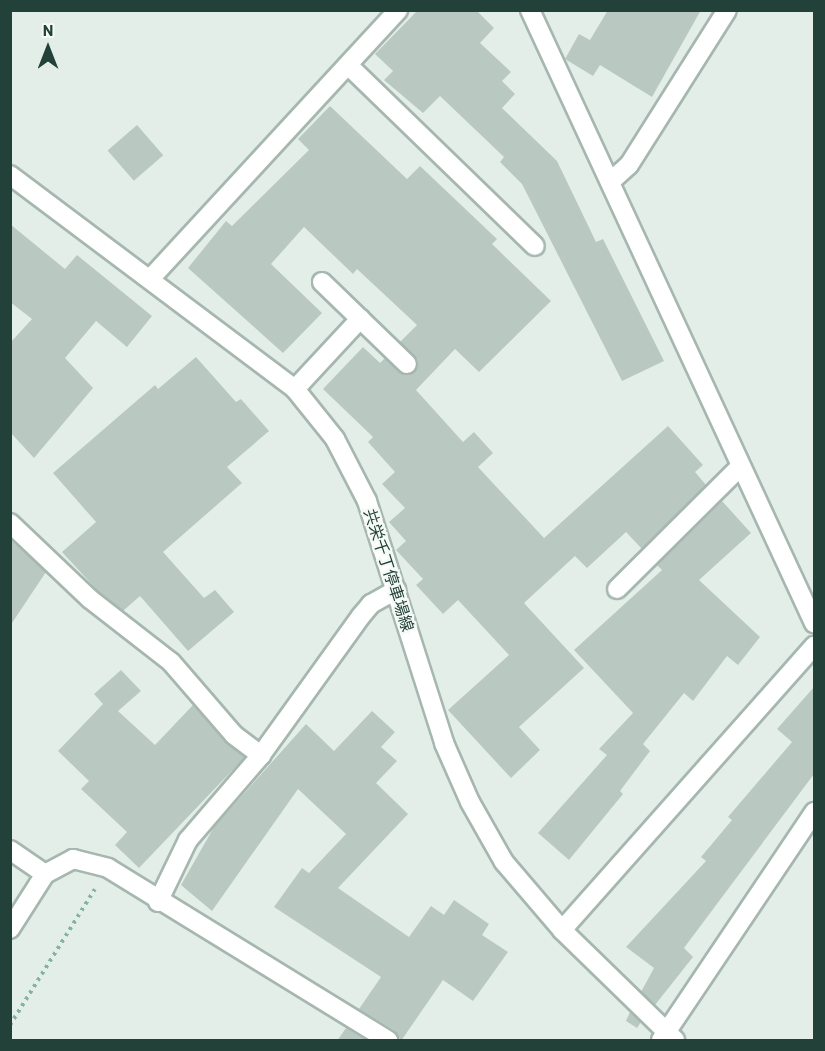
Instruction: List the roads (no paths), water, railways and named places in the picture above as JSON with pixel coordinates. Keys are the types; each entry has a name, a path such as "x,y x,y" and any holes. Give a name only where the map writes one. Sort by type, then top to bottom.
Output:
{"street":[{"path":"150,279 398,10"},
{"path":"530,10 814,623"},
{"path":"610,182 629,165 727,10"},
{"path":"348,65 535,246"},
{"name":"共栄千丁停車場線","path":"12,179 150,279 295,389 335,439 367,501 444,743 470,802 504,861 562,930 668,1038"},
{"path":"322,282 407,364"},
{"path":"295,389 360,319"},
{"path":"617,589 740,467"},
{"path":"10,523 90,599 171,662 234,735 261,755"},
{"path":"158,902 188,840 261,755 361,616 371,604 396,590"},
{"path":"562,930 814,646"},
{"path":"668,1038 814,812"},
{"path":"10,850 45,873"},
{"path":"10,929 45,873 73,860 108,868 158,902 388,1041"}]}
